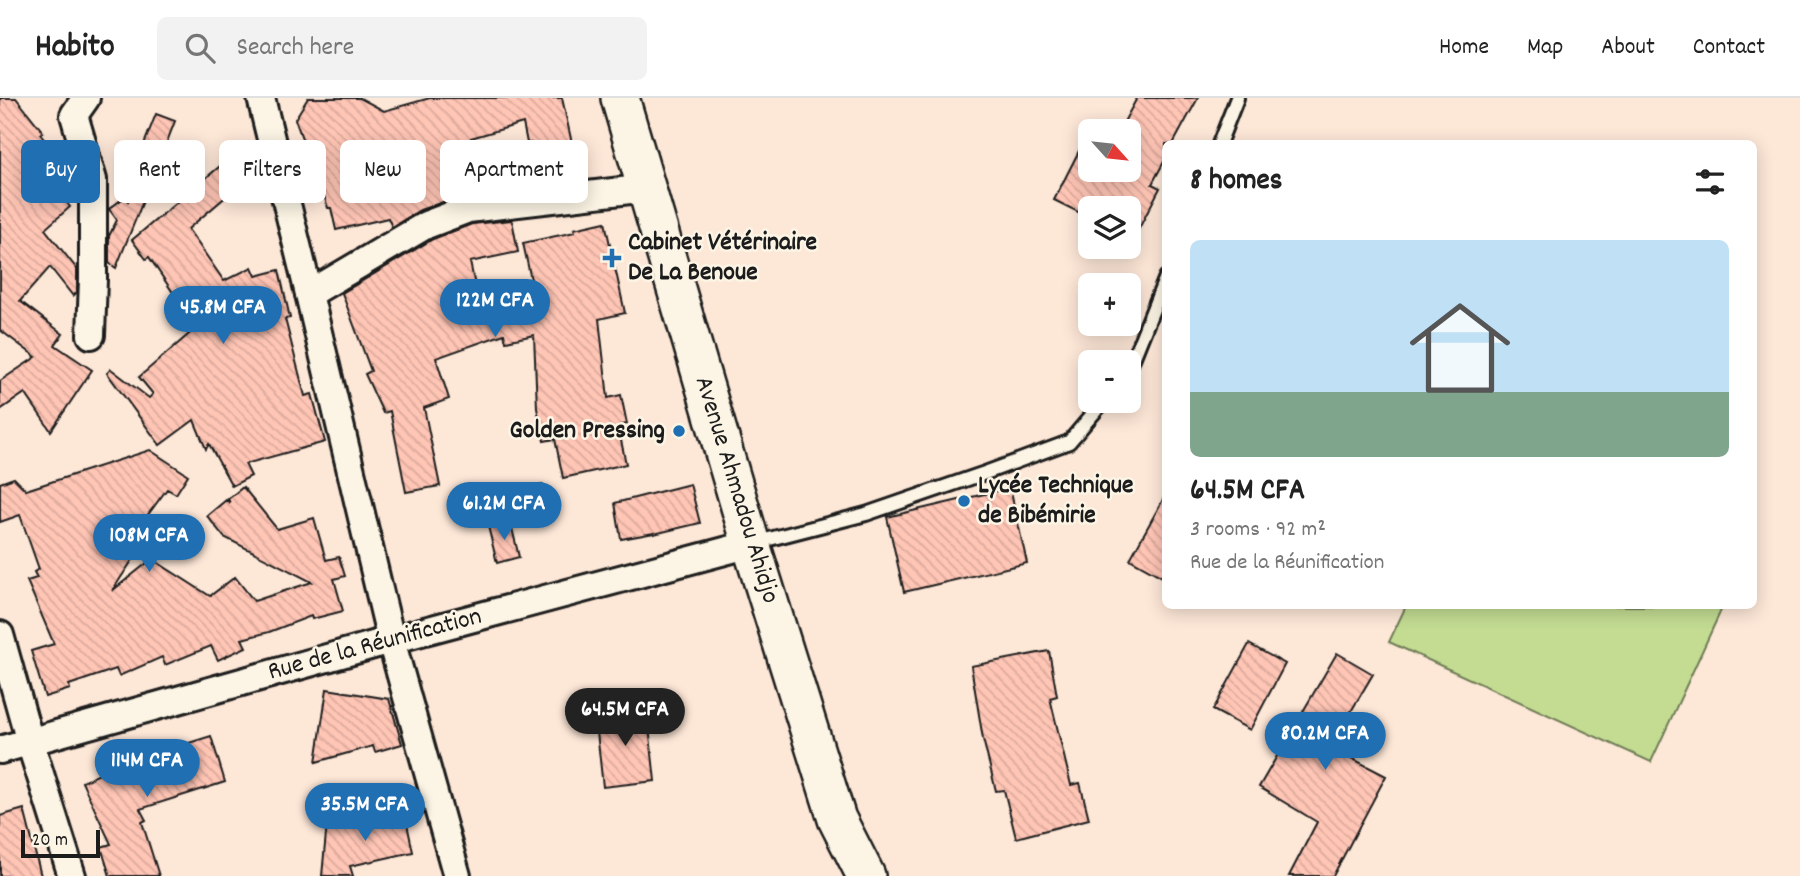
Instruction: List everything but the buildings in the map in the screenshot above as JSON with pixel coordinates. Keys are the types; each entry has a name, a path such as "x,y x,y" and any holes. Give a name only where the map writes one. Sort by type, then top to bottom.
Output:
{"main road":[{"name":"Avenue Ahmadou Ahidjo","path":"620,98 751,544 837,819 866,876"}],"street":[{"path":"86,98 75,116 93,180 91,335"},
{"path":"261,98 391,640 457,876"},
{"path":"309,294 426,225 468,209 647,188"},
{"name":"Rue de la Réunification","path":"0,750 391,640 751,544"},
{"path":"0,635 72,876"}],"lane":[{"path":"1221,140 1237,98"},
{"path":"1137,350 1162,287"},
{"path":"751,544 866,514 1069,442 1094,413"}],"green space":[{"path":"1405,609 1722,609 1651,762 1389,642"}],"place":[{"name":"Cabinet Vétérinaire De La Benoue","path":"612,258"},
{"name":"Golden Pressing","path":"679,431"},
{"name":"Lycée Technique de Bibémirie","path":"964,501"}]}
